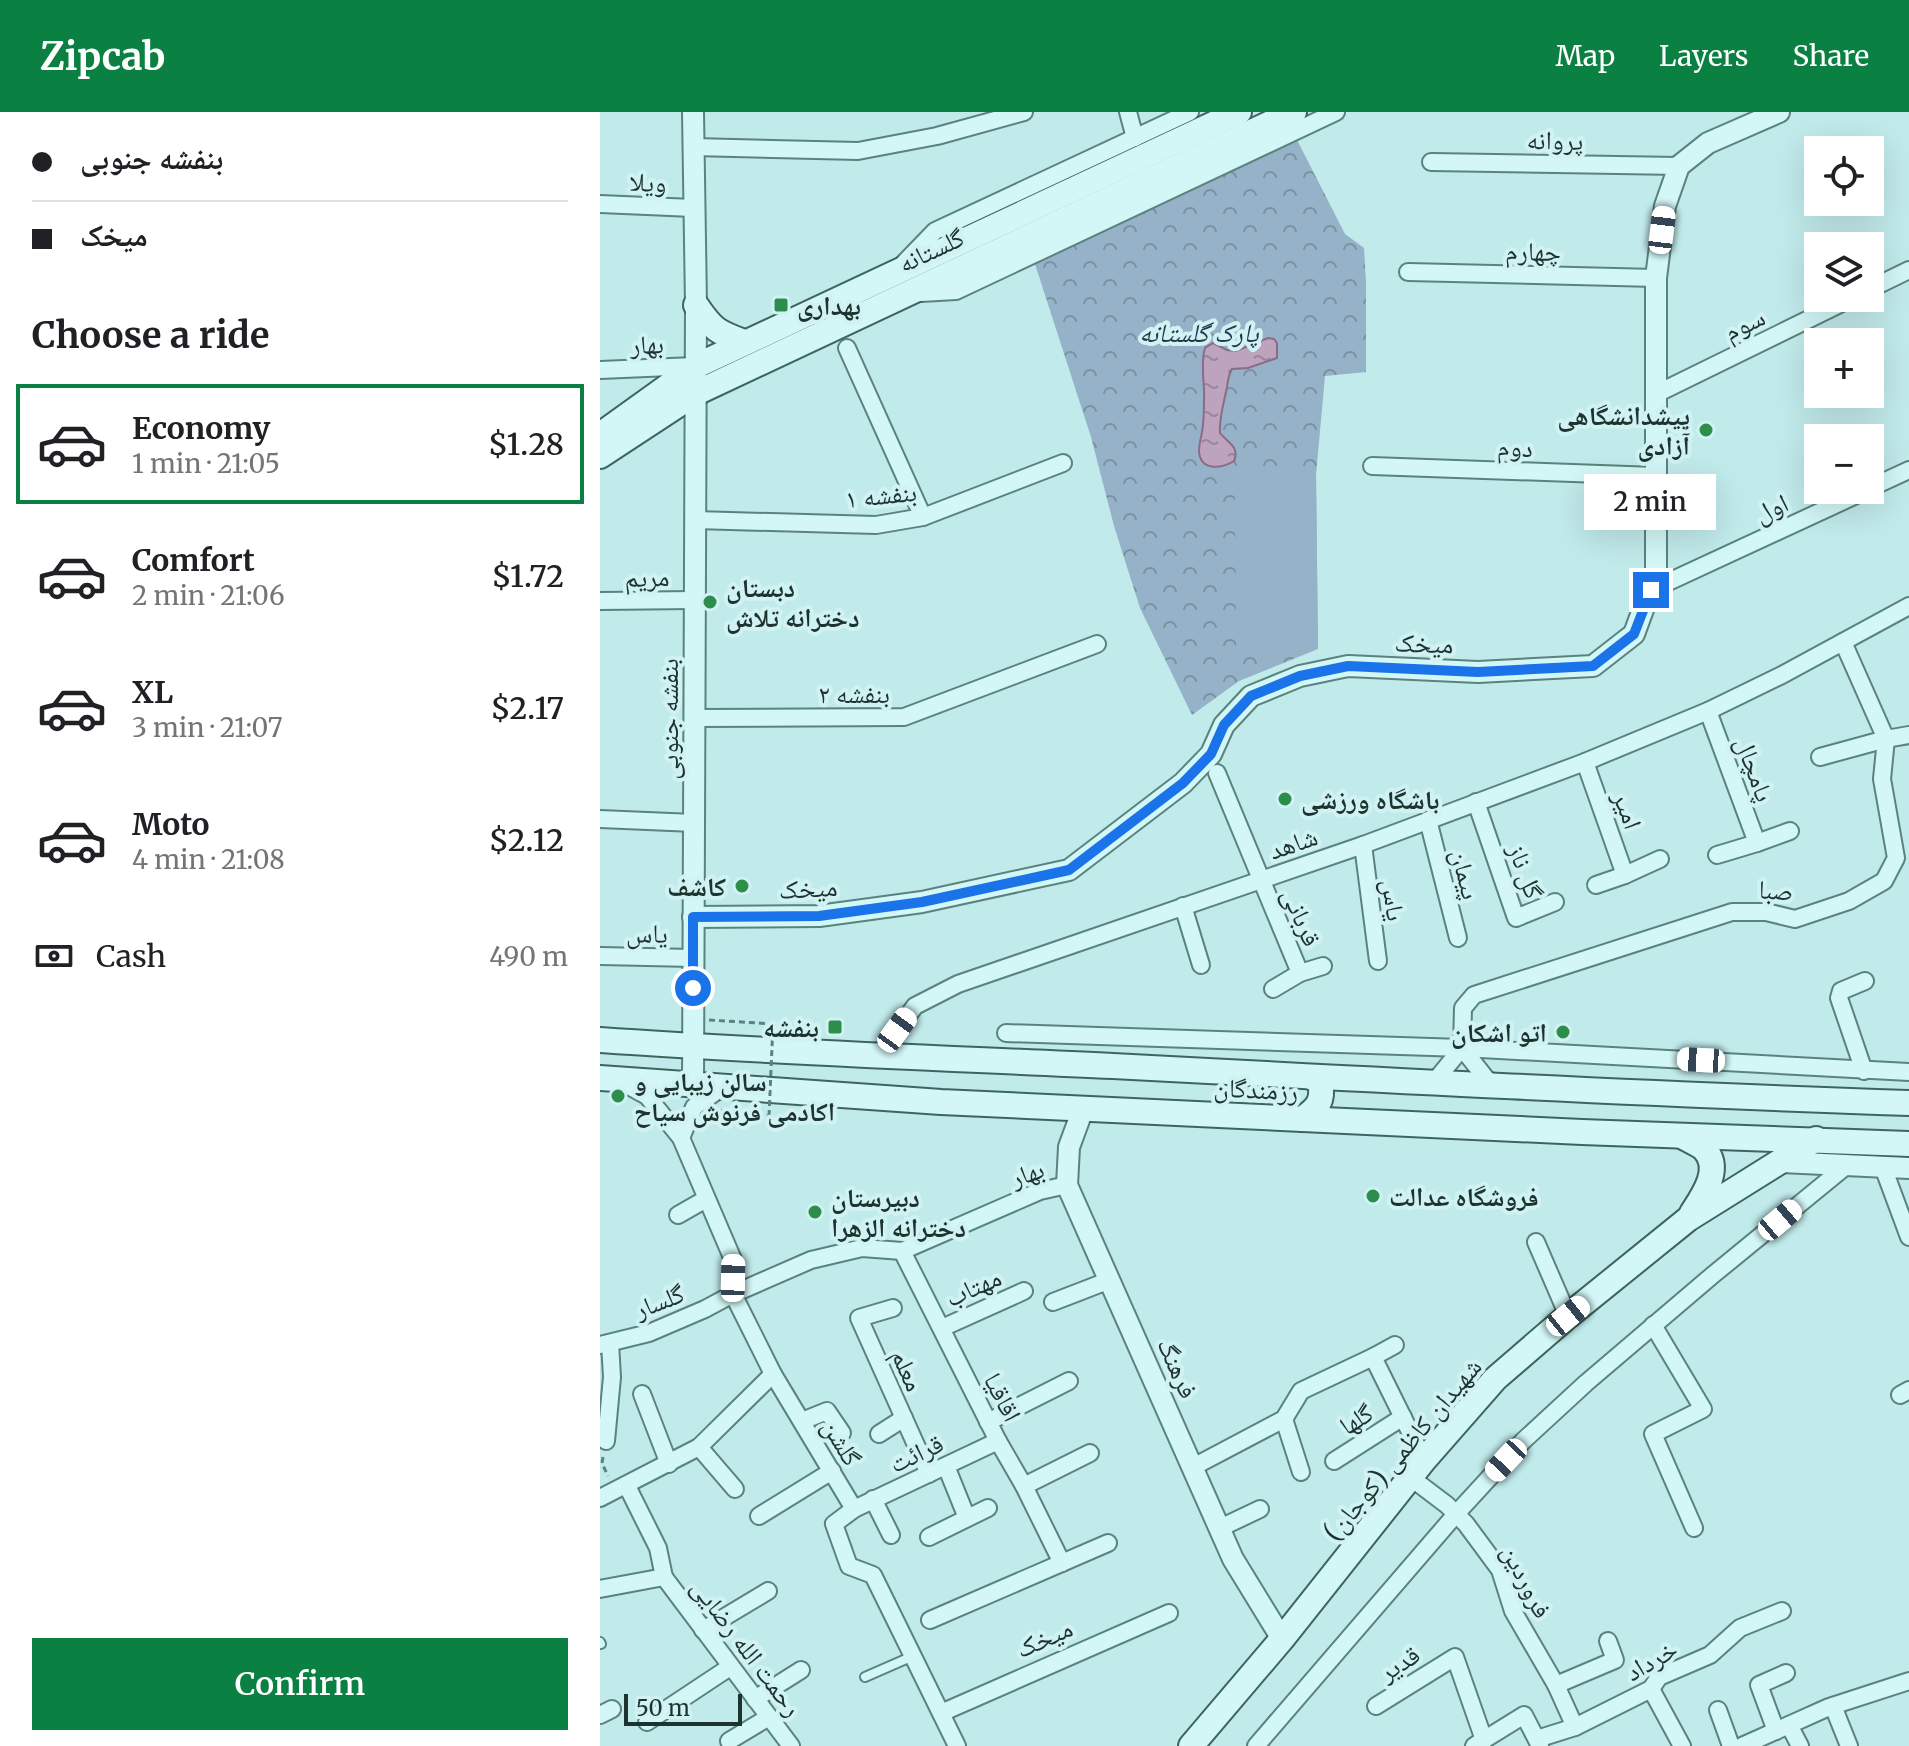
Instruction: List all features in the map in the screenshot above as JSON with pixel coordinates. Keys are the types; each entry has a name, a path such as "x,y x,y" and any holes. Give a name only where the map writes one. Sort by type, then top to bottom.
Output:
{"main road":[{"name":"گلستانه","path":"600,456 696,393 899,283 1239,112"},
{"name":"گلستانه","path":"600,435 696,366 744,342 899,283 1294,112"},
{"path":"696,305 710,326 744,342"},
{"name":"رزمندگان","path":"600,1040 1492,1086 1909,1103"},
{"path":"1302,1119 1321,1101 1320,1081 1311,1077"},
{"name":"رزمندگان","path":"609,1079 694,1096 723,1087 1083,1109 1909,1144"},
{"path":"1381,1123 1361,1112 1357,1099 1368,1088 1388,1080"},
{"path":"1682,1136 1706,1150 1712,1166 1708,1189 1688,1219"},
{"path":"1688,1219 1816,1139"},
{"name":"شهیدان کاظمی (کوجان)","path":"1191,1746 1282,1639 1417,1468 1495,1379 1688,1219"}],"street":[{"path":"693,112 696,366"},
{"path":"693,147 858,151 937,136 1024,112"},
{"path":"1128,112 1135,138"},
{"path":"1190,112 935,231 899,283 956,291 1336,112"},
{"path":"1679,166 1708,143 1779,112"},
{"name":"پروانه","path":"1431,162 1679,166"},
{"name":"میخک","path":"693,917 819,916 922,902 1069,870 1183,783 1211,754 1224,725 1251,696 1300,676 1348,666 1478,672 1593,666 1634,634 1656,574 1656,278 1665,206 1679,166"},
{"name":"ویلا","path":"600,204 693,208"},
{"path":"1884,282 1909,270"},
{"name":"چهارم","path":"1408,272 1656,278"},
{"name":"سوم","path":"1656,394 1823,312"},
{"path":"847,348 923,517"},
{"name":"بنفشه جنوبی","path":"694,1096 696,366"},
{"name":"بهار","path":"600,370 696,366"},
{"name":"بنفشه ۱","path":"695,520 876,525 923,517 1063,463"},
{"name":"دوم","path":"1372,466 1656,476"},
{"name":"اول","path":"1884,482 1909,470"},
{"name":"اول","path":"1651,590 1836,504"},
{"name":"مریم","path":"600,601 695,600"},
{"name":"شاهد","path":"879,1055 915,1006 958,984 1363,845 1585,762 1708,711 1909,606"},
{"name":"صبا","path":"1462,1048 1463,1008 1474,995 1732,912 1766,912 1795,919 1849,901 1884,881 1902,849 1882,779 1886,739 1843,642"},
{"name":"بنفشه ۲","path":"694,718 904,717 1097,644"},
{"name":"پامچال","path":"1708,711 1757,843"},
{"path":"1820,757 1909,735"},
{"name":"امیر","path":"1585,762 1625,875"},
{"name":"قربانی","path":"1217,773 1300,973"},
{"name":"گل ناز","path":"1476,802 1516,918 1555,902"},
{"path":"600,819 694,823"},
{"name":"پیمان","path":"1428,820 1458,938"},
{"path":"1717,855 1790,831"},
{"name":"یاس","path":"1363,845 1378,961"},
{"path":"1596,885 1660,859"},
{"path":"1183,906 1201,965"},
{"name":"یاس","path":"600,956 693,958"},
{"path":"1273,989 1300,973 1323,966"},
{"path":"1864,1071 1839,998 1841,991 1865,981"},
{"path":"1006,1033 1462,1048 1909,1072"},
{"path":"1434,1082 1462,1048"},
{"path":"1462,1048 1492,1086"},
{"name":"گلشن","path":"609,1079 647,1096 681,1138 734,1262 733,1294 773,1374 854,1509"},
{"path":"681,1138 694,1096"},
{"name":"فرهنگ","path":"1083,1109 1069,1147 1067,1185 1233,1559 1282,1639"},
{"path":"1781,1162 1909,1168"},
{"path":"1256,1746 1523,1441 1653,1325 1846,1166"},
{"path":"1883,1167 1909,1237"},
{"name":"بهار","path":"733,1294 811,1260 862,1248 902,1251 1040,1191 1067,1185"},
{"path":"678,1215 706,1199"},
{"path":"1536,1242 1568,1316"},
{"name":"اقاقیا","path":"902,1251 1062,1563"},
{"path":"1053,1302 1110,1280"},
{"name":"مهتاب","path":"942,1328 1024,1291"},
{"name":"گلسار","path":"605,1344 649,1333 733,1294"},
{"name":"معلم","path":"893,1308 859,1318 929,1474"},
{"path":"1653,1325 1703,1409 1653,1434 1694,1528"},
{"path":"605,1344 612,1377 605,1408 606,1441"},
{"path":"1193,1467 1284,1419 1301,1391 1395,1345"},
{"path":"1373,1357 1403,1417 1417,1468"},
{"path":"614,1491 699,1447 773,1374"},
{"path":"988,1422 1069,1381"},
{"path":"642,1394 669,1464"},
{"path":"802,1421 827,1411 842,1433"},
{"name":"گلها","path":"1334,1461 1403,1417"},
{"path":"879,1434 904,1418"},
{"path":"1284,1419 1301,1472"},
{"name":"قرائت","path":"854,1509 998,1441"},
{"path":"699,1447 735,1489"},
{"path":"1024,1486 1090,1453"},
{"path":"946,1466 967,1518"},
{"name":"فروردین","path":"1417,1468 1466,1524 1500,1570 1513,1611 1556,1685 1575,1727"},
{"path":"759,1516 832,1471"},
{"name":"رحمت الله رضایی","path":"614,1491 658,1548 664,1577 791,1746"},
{"path":"873,1499 891,1535"},
{"path":"929,1537 988,1508"},
{"path":"854,1509 834,1524 849,1566 873,1575 957,1746"},
{"path":"1220,1528 1260,1509"},
{"path":"930,1620 1108,1543"},
{"name":"رحمت الله رضایی","path":"600,1589 664,1577"},
{"path":"703,1630 768,1591"},
{"name":"خرداد","path":"1538,1742 1651,1689 1659,1677 1710,1655 1740,1628 1782,1611"},
{"name":"میخک","path":"941,1713 1169,1613"},
{"path":"1556,1685 1615,1660 1608,1641"},
{"name":"قدیر","path":"1376,1706 1455,1657 1479,1743"},
{"path":"647,1722 730,1667"},
{"path":"755,1699 801,1670"},
{"path":"1786,1673 1759,1685 1782,1728 1800,1746"},
{"path":"1742,1746 1831,1707 1909,1681"},
{"path":"1651,1689 1682,1746"},
{"path":"1831,1707 1849,1746"},
{"path":"1718,1710 1731,1746"},
{"path":"1479,1743 1524,1715 1538,1742"},
{"path":"729,1741 769,1717"}],"lane":[{"path":"865,1677 913,1656"}],"path":[{"path":"693,1019 773,1024 769,1116 694,1096"},
{"path":"606,1441 602,1463 614,1491"}],"green space":[{"name":"پارک گلستانه","path":"1295,136 1345,234 1364,248 1366,283 1366,372 1325,376 1316,475 1318,649 1239,681 1192,715 1140,608 1114,526 1091,437 1034,261"},
{"path":"1235,475 1316,475 1318,649 1236,649"}],"water":[{"path":"1268,338 1277,343 1277,358 1248,368 1232,369 1229,376 1220,433 1234,449 1234,461 1217,467 1207,465 1200,458 1199,451 1204,416 1205,348 1213,343 1236,351"}],"place":[{"name":"بهداری","path":"781,305"},
{"name":"پیشدانشگاهی آزادی","path":"1706,430"},
{"name":"دبستان دخترانه تلاش","path":"710,602"},
{"name":"باشگاه ورزشی","path":"1285,799"},
{"name":"کاشف","path":"742,886"},
{"name":"بنفشه","path":"835,1027"},
{"name":"اتو اشکان","path":"1563,1032"},
{"name":"سالن زیبایی و اکادمی فرنوش سیاح","path":"618,1096"},
{"name":"فروشگاه عدالت","path":"1373,1196"},
{"name":"دبيرستان دخترانه الزهرا","path":"815,1212"}],"route":[{"path":"693,988 693,917 819,916 922,902 1069,870 1183,783 1211,754 1224,725 1251,696 1300,676 1348,666 1478,672 1593,666 1634,634 1651,590"}]}
